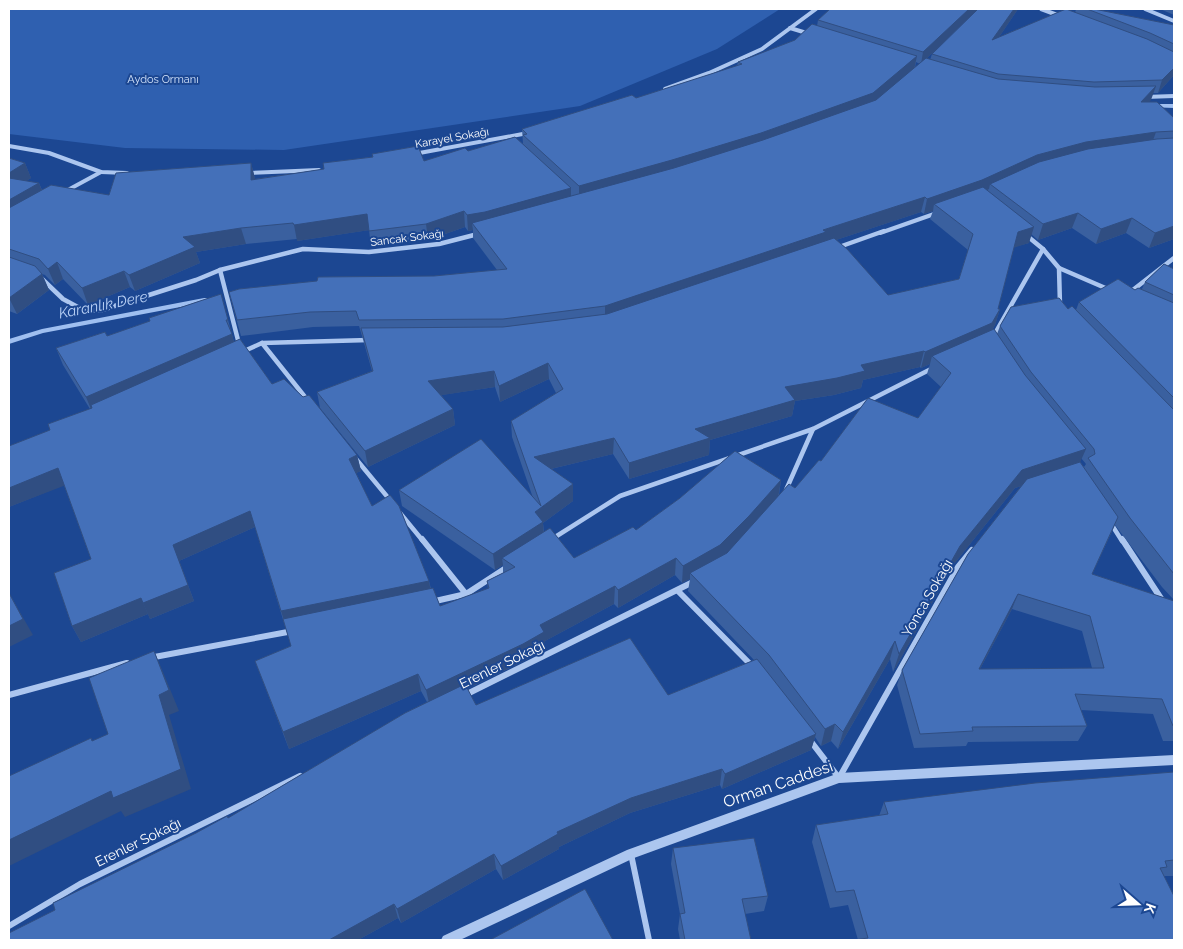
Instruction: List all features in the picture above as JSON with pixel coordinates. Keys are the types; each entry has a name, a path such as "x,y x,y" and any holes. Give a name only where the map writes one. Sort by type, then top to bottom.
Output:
{"street":[{"path":"662,90 709,74 762,49 816,9"},
{"path":"1042,9 1061,17"},
{"path":"1145,9 1174,21"},
{"path":"790,28 818,37"},
{"path":"1138,97 1174,96"},
{"name":"Karayel Sokağı","path":"407,155 531,132"},
{"path":"505,137 512,143"},
{"path":"9,146 49,153 101,172 137,173"},
{"path":"241,173 329,170"},
{"path":"59,195 101,172"},
{"path":"832,250 942,211"},
{"name":"Sancak Sokağı","path":"35,276 44,279 63,299 85,311 102,310 196,280 220,270 303,249 369,252 440,244 486,232"},
{"path":"1022,232 1043,249 1059,268 1116,292"},
{"path":"990,342 1043,249"},
{"path":"1133,300 1125,296 1174,258"},
{"path":"1059,268 1061,312"},
{"path":"220,270 241,352"},
{"path":"232,356 262,343 378,340"},
{"path":"262,343 311,404"},
{"path":"547,542 620,496 813,428 937,366"},
{"path":"784,496 813,428"},
{"path":"354,457 392,503"},
{"path":"398,510 466,594"},
{"path":"1105,515 1164,603"},
{"name":"Yonca Sokağı","path":"839,778 958,566 976,544"},
{"path":"428,603 466,594 515,563"},
{"name":"Erenler Sokağı","path":"457,699 678,591 704,576"},
{"path":"678,591 755,669"},
{"path":"144,659 301,629"},
{"path":"9,695 135,661"},
{"path":"803,731 839,778"},
{"name":"Orman Caddesi","path":"447,940 631,854 839,778 1174,760"},
{"name":"Erenler Sokağı","path":"9,926 80,884 306,773"},
{"path":"631,854 649,940"}],"green space":[{"name":"Aydos Ormanı","path":"9,9 780,9 717,49 580,106 284,150 125,148 9,134"}],"building":[{"path":"830,9 969,9 923,52 818,20"},
{"path":"978,9 1014,9 992,40 1066,9 1147,39 1174,52 1174,68 1162,80 1094,82 998,74 932,54"},
{"path":"1087,9 1174,25 1174,44 1150,33"},
{"path":"812,24 917,56 873,93 761,133 579,186 523,135 527,134 522,129 632,95 636,98 742,64 738,62 795,40"},
{"path":"926,58 998,79 1095,87 1156,86 1141,102 1157,102 1174,118 1174,131 1086,142 1037,155 982,180 927,199 925,197 823,230 826,232 605,306 503,319 359,320 356,311 310,312 237,320 229,292 239,289 317,281 318,277 434,276 507,269 472,223 674,168 763,140 876,100"},
{"path":"515,137 571,188 485,212 467,215 464,211 426,224 369,231 367,214 294,225 293,223 241,228 183,237 195,247 129,275 124,271 82,288 57,262 48,269 39,259 9,249 9,208 51,185 109,195 116,173 251,163 251,180 324,169 323,163 373,157 372,154 418,146 424,161 465,148 468,151"},
{"path":"1174,138 1174,226 1155,233 1132,218 1101,229 1078,213 1043,224 990,184 1039,162 1088,149"},
{"path":"9,158 25,163 9,173"},
{"path":"9,178 39,183 9,200"},
{"path":"983,187 1034,227 1018,232 998,309 1000,309 992,323 925,352 861,365 865,371 785,387 795,400 695,429 710,438 629,463 614,438 534,457 573,484 535,512 543,522 493,554 399,490 481,439 541,506 511,421 563,389 548,363 499,386 494,371 428,381 453,409 365,451 317,392 373,371 361,328 503,327 607,314 834,238 847,249 888,295 959,279 973,234 934,204"},
{"path":"9,257 35,266 42,274 9,298"},
{"path":"1164,264 1174,269 1174,295 1145,282"},
{"path":"1118,279 1135,290 1138,288 1174,303 1174,398 1079,302"},
{"path":"221,294 228,320 226,320 232,334 86,397 56,348 105,332 107,336 150,321 149,318"},
{"path":"1059,298 1068,309 1072,306 1174,410 1174,574 1130,518 1088,458 1095,454 1094,449 1031,372 1000,326 1011,307"},
{"path":"994,329 1025,375 1086,449 1022,470 960,546 899,654 895,641 843,732 835,724 825,729 769,655 690,573 727,553 789,484 795,488 819,460 821,461 868,398 918,418 951,373 932,356"},
{"path":"240,339 272,384 284,379 303,397 309,395 357,455 349,459 372,506 390,495 399,506 429,581 281,611 250,511 173,545 188,585 143,603 141,598 72,626 54,573 91,559 58,468 9,488 9,446 50,430 48,424 92,408 91,405"},
{"path":"735,451 781,480 720,545 683,566 676,558 618,590 615,586 540,625 544,632 523,644 426,690 418,674 283,732 255,661 291,646 283,619 433,588 440,606 489,588 487,581 515,567 502,558 550,528 574,558 633,527 636,530 680,498"},
{"path":"1080,462 1118,517 1092,574 1174,601 1174,726 1162,699 1075,694 1087,726 972,727 973,731 920,734 902,670 968,554 1027,479","holes":["1018,594 1090,616 1104,668 979,669"]},
{"path":"9,593 23,619 9,626"},
{"path":"630,638 668,695 757,659 816,734 725,774 722,769 631,798 557,832 558,834 501,866 494,854 397,909 394,904 329,940 9,940 9,933 55,910 53,903 227,816 228,818 405,713 465,684 476,705"},
{"path":"154,651 169,690 159,695 181,769 113,798 111,791 9,840 9,776 91,738 92,741 108,734 89,678"},
{"path":"1174,772 1174,860 1165,861 1167,867 1160,868 1174,896 1174,940 853,940 868,938 854,890 836,892 816,825 888,814 884,802 1035,783"},
{"path":"754,838 768,896 742,899 751,940 685,940 680,914 685,913 673,848"},
{"path":"585,889 613,940 490,940"}],"waterway":[{"name":"Karanlık Dere","path":"1150,106 1174,106"},
{"name":"Karanlık Dere","path":"9,342 42,331 204,300"}]}
